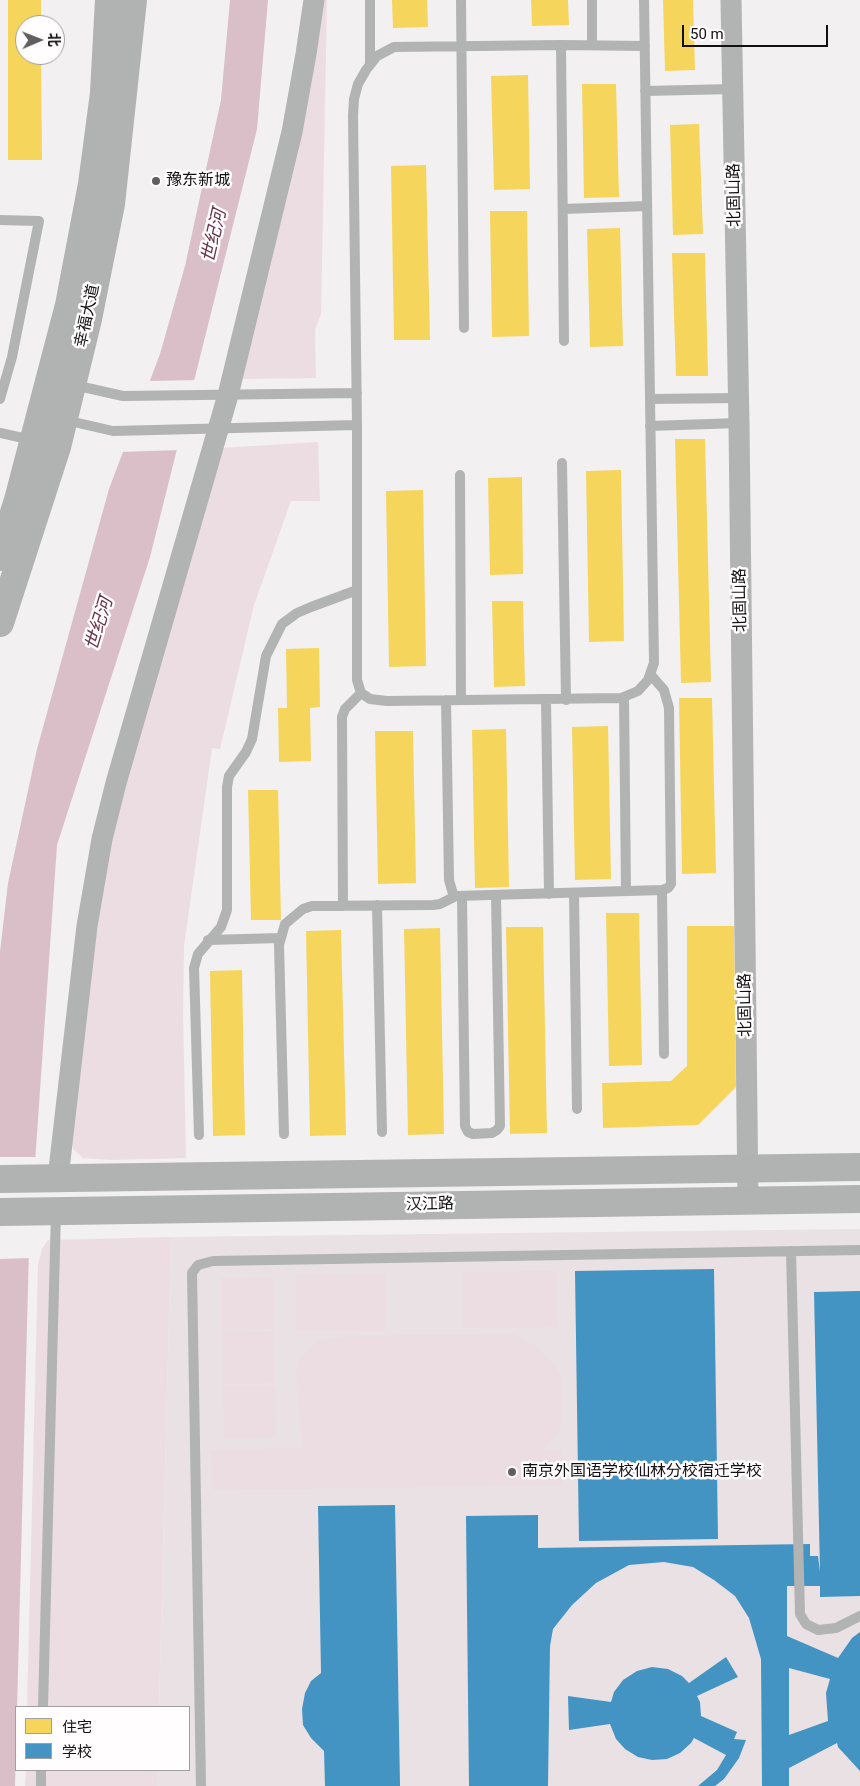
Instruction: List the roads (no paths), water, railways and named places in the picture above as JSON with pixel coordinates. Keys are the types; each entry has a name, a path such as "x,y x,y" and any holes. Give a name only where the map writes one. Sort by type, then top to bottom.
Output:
{"street":[{"name":"幸福大道","path":"0,623 61,382 70,305 92,184 104,93 110,0"},
{"name":"幸福大道","path":"61,382 88,319 111,204 133,0"},
{"path":"51,1178 87,926 102,839 116,783 219,428 292,132 314,0"},
{"name":"北固山路","path":"731,0 739,423 748,1201"},
{"name":"幸福大道","path":"0,557 18,500 49,431"},
{"name":"汉江路","path":"0,1179 860,1167"},
{"name":"汉江路","path":"0,1212 860,1199"}],"lane":[{"path":"370,0 370,65"},
{"path":"461,0 464,328"},
{"path":"592,0 592,45"},
{"path":"644,0 645,46 645,91 650,399 650,426 654,663 648,680 638,691 624,697 566,700 388,701 370,699 361,693 358,680 357,393 352,116 358,84 376,56 394,47 645,46"},
{"path":"562,45 564,341"},
{"path":"645,91 733,89"},
{"path":"563,209 647,206"},
{"path":"0,220 39,221 12,357 0,399"},
{"path":"61,382 122,396 357,393"},
{"path":"650,399 738,398"},
{"path":"650,426 739,423"},
{"path":"0,433 357,425"},
{"path":"562,462 566,700"},
{"path":"460,475 461,700"},
{"path":"200,1135 194,968 198,954 221,927 228,910 227,788 229,776 246,752 252,739 266,656 282,624 297,613 357,590"},
{"path":"446,700 448,880 453,894 459,896 662,890 668,888 671,884 669,708 664,690 650,674"},
{"path":"343,906 342,717 345,709 361,693"},
{"path":"624,697 626,891"},
{"path":"546,700 549,894"},
{"path":"662,890 664,1054"},
{"path":"574,892 577,1109"},
{"path":"459,896 466,1126 468,1132 473,1134 492,1133 498,1130 500,1126 496,895"},
{"path":"284,1134 279,945 285,924 303,909 312,906 440,904 459,896"},
{"path":"377,905 382,1132"},
{"path":"208,940 280,938"},
{"path":"43,1706 48,1211"},
{"path":"201,1786 192,1273 198,1265 223,1261 860,1250"},
{"path":"791,1251 800,1614 806,1624 818,1630 836,1628 860,1616"},
{"path":"41,1771 41,1786"}],"water":[{"name":"世纪河","path":"230,0 268,0 257,129 150,557 57,845 29,1249 17,1706 15,1706 15,1786 0,1786 0,952 8,883 37,749 109,489 160,354 185,266 221,100"}],"place":[{"name":"豫东新城","path":"156,181"},
{"name":"南京外国语学校仙林分校宿迁学校","path":"512,1472"}]}
